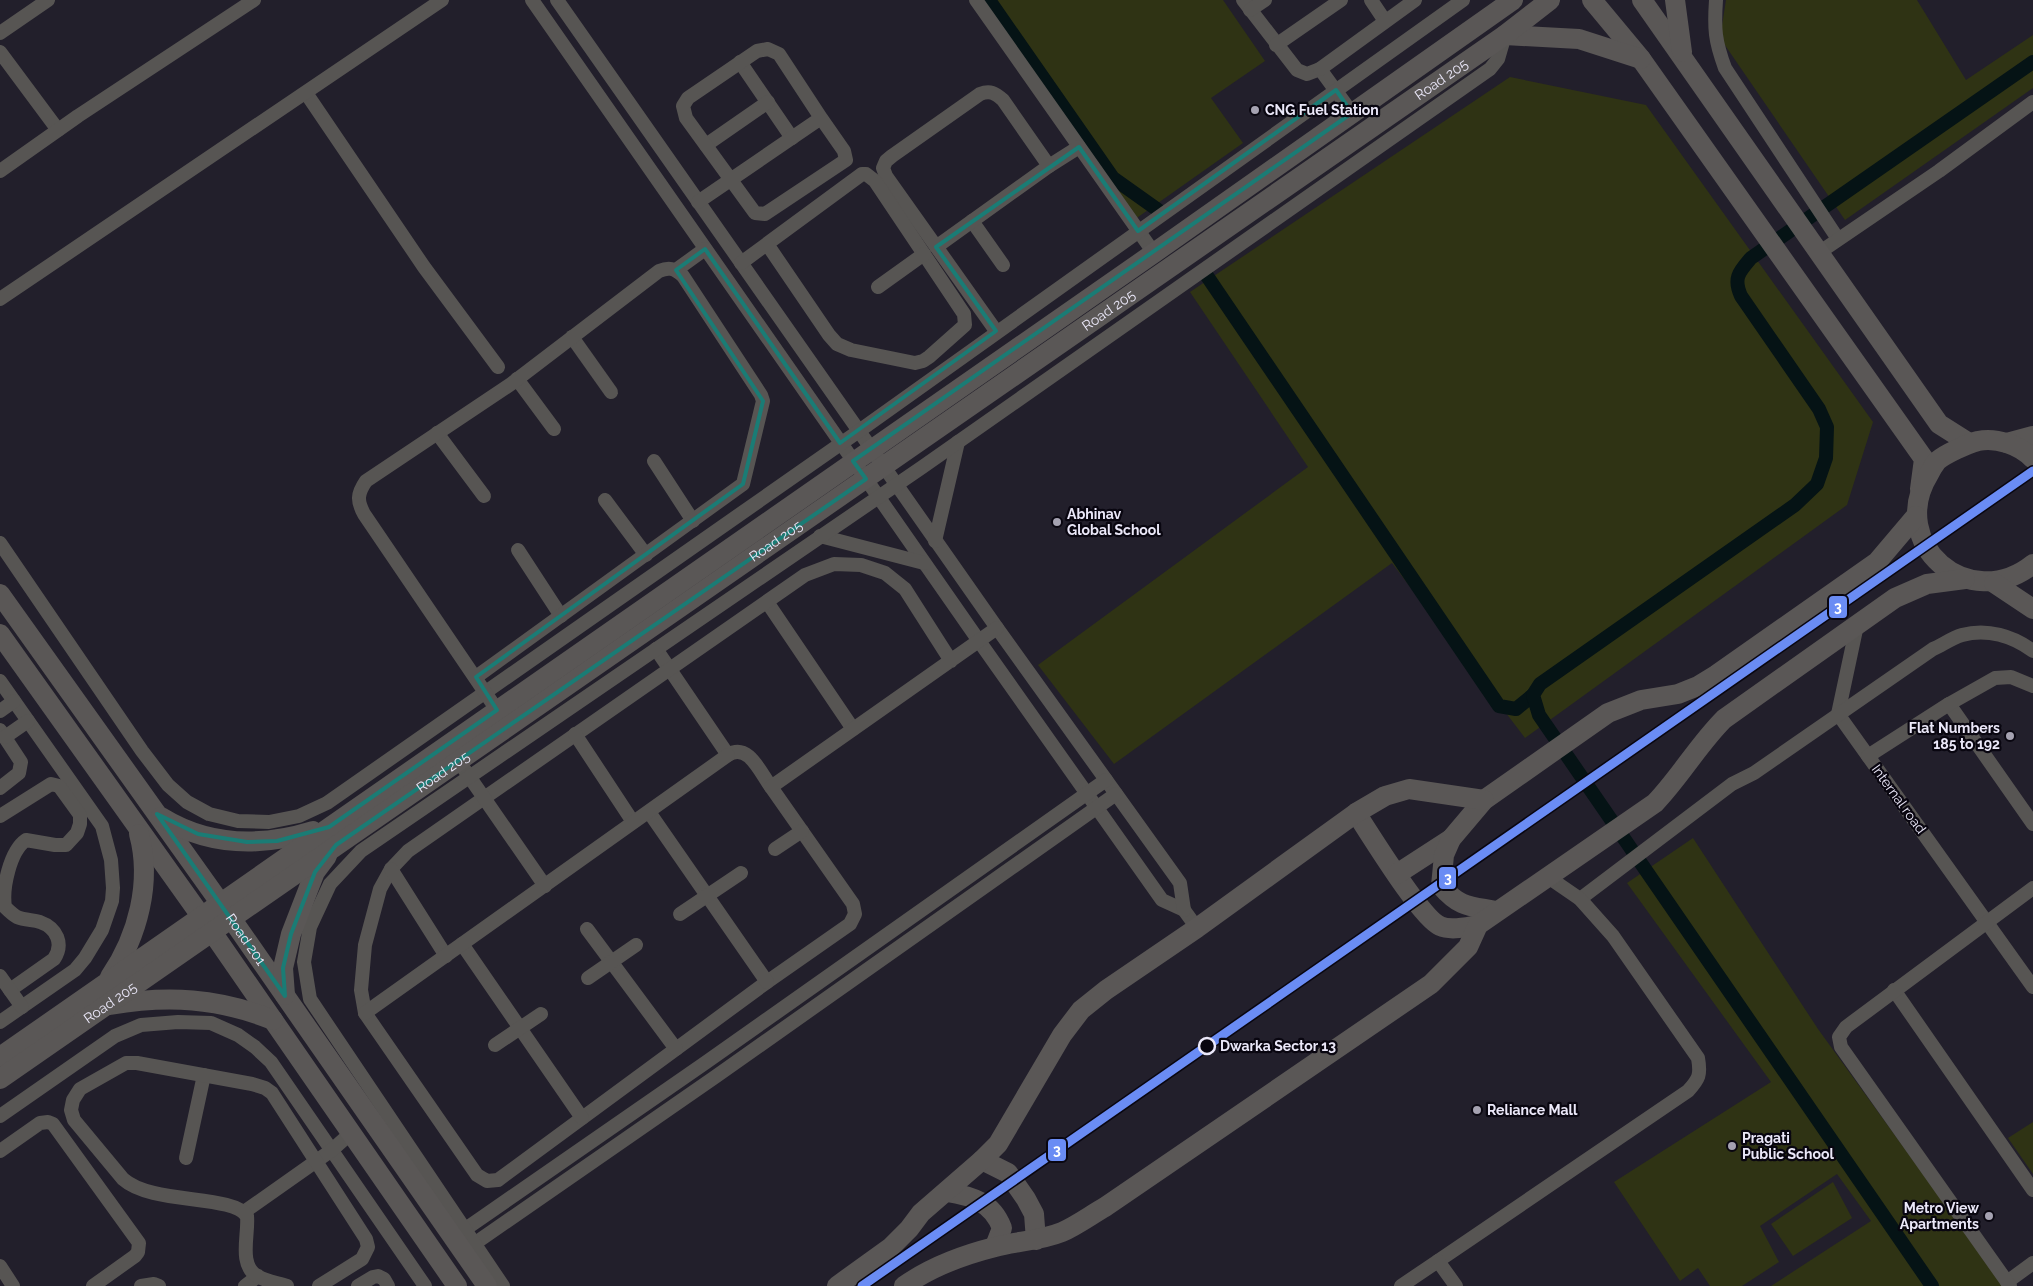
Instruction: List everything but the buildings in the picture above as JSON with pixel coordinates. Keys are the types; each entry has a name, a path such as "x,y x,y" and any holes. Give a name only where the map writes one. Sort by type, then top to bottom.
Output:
{"main road":[{"name":"Road 205","path":"0,1080 105,1006 225,910 333,836 497,710 1514,0"},
{"name":"Road 205","path":"333,836 464,769 883,466 1505,35 1550,0"},
{"path":"1592,0 1640,60 1760,226 1924,459 1916,516 1924,544 1942,566 1966,580"},
{"path":"1642,0 1939,424 1969,443"},
{"path":"1675,0 1683,58"},
{"path":"1505,35 1579,39 1640,60"},
{"path":"2007,443 2033,436"},
{"path":"1920,489 1937,461 1969,443 1983,440 2007,443 2027,452 2033,459"},
{"path":"1496,911 1469,908 1460,904 1441,886 1444,855 1451,840 1484,800 1608,713 1622,706 1678,694 1698,686 1716,675 1877,562 1916,516"},
{"path":"904,1286 936,1267 995,1246 1036,1240 1062,1232 1105,1207 1431,984 1468,947 1478,925 1655,803 1708,735 1724,719 1895,598 1928,584 1966,580 1994,582 2020,575 2033,564"},
{"path":"1994,582 2033,609"},
{"name":"Road 201","path":"0,594 225,910 487,1286"},
{"name":"Road 201","path":"0,634 207,924 457,1286"},
{"path":"836,1286 891,1247 909,1230 921,1213 998,1144 1062,1035 1081,1010 1106,990 1197,928 1356,812 1385,796 1409,789 1484,800"},
{"path":"1356,812 1397,874 1432,921 1450,929 1478,925"},
{"path":"157,814 175,826 224,840 247,842 333,836"},
{"path":"106,983 120,963 140,908 144,875 143,851 136,825"},
{"path":"285,996 283,968 291,934 315,872 333,836"},
{"path":"1397,874 1451,840"},
{"name":"Road 205","path":"0,1057 106,983 207,924"},
{"path":"105,1006 129,1002 197,1000 225,1004 273,1020"},
{"path":"982,1160 1008,1172 1034,1214 1036,1240"},
{"path":"946,1192 975,1198 999,1220 1002,1228 995,1246"}],"street":[{"path":"0,33 48,0"},
{"path":"0,171 58,130 254,0"},
{"path":"0,298 442,0"},
{"path":"532,0 840,443 1162,900 1184,910"},
{"path":"557,0 935,541 1180,883 1184,910 1197,928"},
{"path":"976,0 1154,253"},
{"path":"1264,0 1247,5 1297,70 1307,74 1320,69 1415,0"},
{"path":"1276,44 1341,0"},
{"path":"1371,0 1386,21"},
{"path":"0,543 142,751 168,785 187,802 209,814 238,821 269,822 299,816 326,803 859,431 1463,0"},
{"path":"1716,0 1717,46 1725,68 1835,234"},
{"path":"503,1286 310,999 304,962 310,927 330,884 361,851 464,769 656,649 879,497 1490,69 1498,59 1505,35"},
{"path":"763,48 779,54 821,118 846,156 846,160 765,214 755,213 686,118 684,112 685,101 763,48"},
{"path":"0,52 58,130"},
{"path":"740,62 792,138"},
{"path":"1320,69 1352,112"},
{"path":"766,244 828,336 837,344 851,350 915,363 923,361 929,358 965,325 966,319 930,251 886,176 884,168 886,161 980,94 988,91 1003,100 1049,166"},
{"path":"306,93 424,267 498,367"},
{"path":"706,145 768,102"},
{"path":"1816,247 1939,171 2033,102"},
{"path":"698,202 821,118"},
{"path":"878,286 1079,147"},
{"path":"741,263 862,174 866,174 875,181 996,332"},
{"path":"972,221 1004,265"},
{"path":"676,270 705,249"},
{"path":"476,677 744,484 763,401 761,395 683,276 676,270 668,268 659,271 517,379 366,481 359,491 358,503 497,710"},
{"path":"572,337 611,392"},
{"path":"517,379 554,429"},
{"path":"437,433 484,496"},
{"path":"935,541 958,442"},
{"path":"654,461 693,521"},
{"path":"605,500 646,555"},
{"path":"820,536 924,563"},
{"path":"518,550 561,616"},
{"path":"365,1013 728,755 735,751 742,751 748,755 853,904 855,914 850,924 767,982 498,1180 487,1181 477,1176 365,1013 361,990 365,945 380,889 391,869 408,850 805,575 834,564 861,565 885,573 905,589 951,661"},
{"path":"767,602 853,729"},
{"path":"1857,624 1838,714 1868,756"},
{"path":"771,787 997,628"},
{"path":"1580,899 1732,784 1754,773 1933,649 1962,635 1993,633 2019,640 2033,651"},
{"path":"656,649 728,755"},
{"name":"Internal road","path":"2033,686 2012,677 1995,678 1949,704 1868,756 2033,987"},
{"path":"0,681 102,826 111,860 113,888 108,916 102,930 85,958 75,970 0,1022"},
{"path":"0,711 14,701"},
{"path":"1949,704 2033,824"},
{"path":"0,788 19,773 21,762 3,734 28,721"},
{"path":"575,734 633,822"},
{"path":"464,769 545,886"},
{"path":"464,1230 1106,780"},
{"path":"0,816 51,784 59,786 80,814 80,824 77,833 66,845 26,840 20,844 14,854 5,889 5,907 18,917 41,922 50,927 57,934 60,943 59,951 54,959 10,990"},
{"path":"474,1244 1116,794"},
{"path":"649,812 767,982"},
{"path":"775,849 802,831"},
{"path":"391,869 446,956"},
{"path":"680,914 741,873"},
{"path":"1401,1286 1688,1092 1697,1082 1700,1070 1698,1058 1613,936 1580,899 1548,877"},
{"path":"2033,888 1846,1027 1840,1037 1840,1047 2009,1284 2033,1263"},
{"path":"587,929 676,1049"},
{"path":"462,944 582,1118"},
{"path":"588,978 636,946"},
{"path":"0,976 22,1007"},
{"path":"1894,990 2033,1190"},
{"path":"495,1045 541,1014"},
{"path":"0,1116 115,1036 132,1028 141,1025 178,1022 212,1023 238,1034 271,1062 426,1286"},
{"path":"287,1286 258,1276 249,1269 246,1260 248,1216 244,1212 220,1204 150,1192 130,1185 74,1120 70,1110 80,1088 126,1063 137,1063 252,1084 265,1088 272,1093 366,1239 368,1247 362,1259 319,1286"},
{"path":"186,1158 204,1075"},
{"path":"0,1151 40,1123 48,1122 53,1124 139,1243 138,1252 135,1256 93,1286"},
{"path":"244,1212 332,1150 351,1133"},
{"path":"1438,1261 1456,1286"},
{"path":"0,1266 14,1286"},
{"path":"244,1286 258,1276"},
{"path":"358,1286 378,1276 388,1286"},
{"path":"141,1286 154,1284 159,1286"}],"highlighted area":[{"path":"1336,90 1352,113 853,461 866,479 336,845 315,872 291,934 283,968 285,996 157,814 198,834 247,842 277,841 329,827 497,710 476,677 743,484 763,401 676,270 705,249 840,443 996,331 936,247 1079,147 1138,231"}],"green space":[{"path":"977,0 1223,0 1265,61 1211,98 1243,143 1131,222"},
{"path":"1726,0 1917,0 1966,80 2033,35 2033,88 1845,220 1720,38"},
{"path":"1510,77 1646,105 1873,422 1847,505 1525,738 1392,563 1114,764 1038,665 1308,467 1190,292"},
{"path":"1693,838 1818,1029 2004,1286 1771,1286 1871,1221 1837,1174 1760,1226 1779,1262 1742,1286 1710,1286 1698,1268 1680,1281 1614,1182 1771,1082 1627,883"},
{"path":"2033,1122 2033,1174 2008,1138"},
{"path":"1833,1182 1852,1218 1793,1256 1771,1224"}],"waterway":[{"path":"989,0 1113,178 1158,210"},
{"path":"1932,1286 1539,715 1533,695 1540,684 1795,505 1817,484 1826,458 1827,427 1819,409 1741,296 1737,280 1743,267 1751,258 2033,62"},
{"path":"1207,276 1499,706 1516,709 1533,695"}],"transit line":[{"name":"3","path":"862,1286 2033,471"}],"place":[{"name":"CNG Fuel Station","path":"1255,110"},
{"name":"Abhinav Global School","path":"1057,522"},
{"name":"Flat Numbers 185 to 192","path":"2010,736"},
{"name":"Dwarka Sector 13","path":"1207,1046"},
{"name":"Reliance Mall","path":"1477,1110"},
{"name":"Pragati Public School","path":"1732,1146"},
{"name":"Metro View Apartments","path":"1989,1216"}]}
